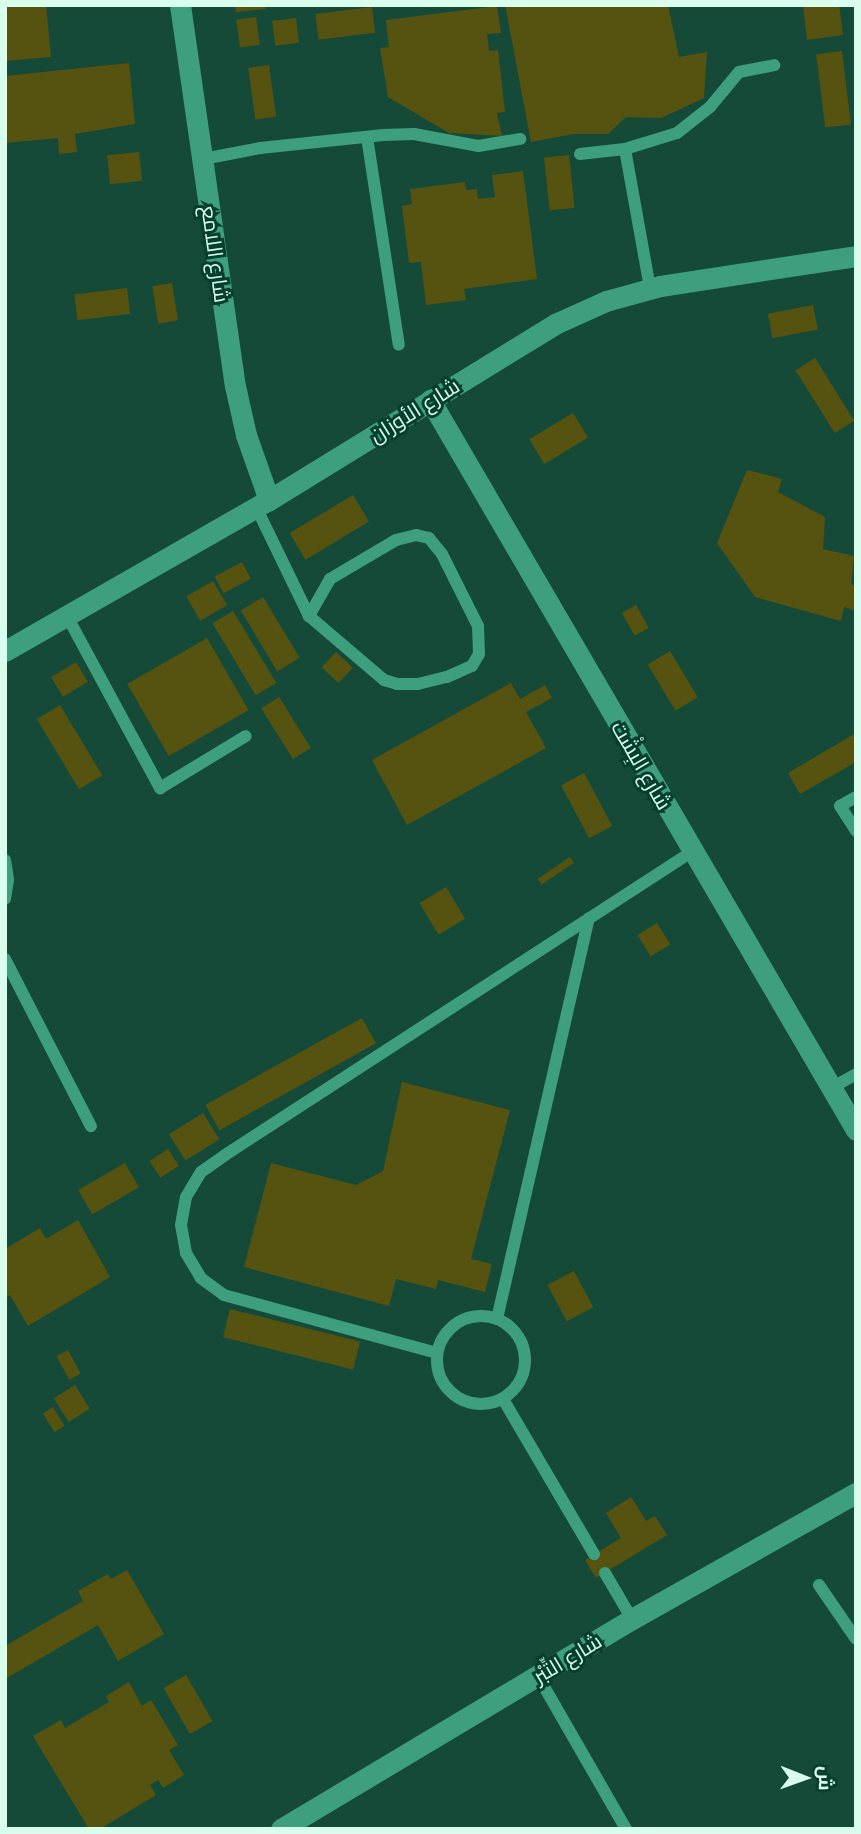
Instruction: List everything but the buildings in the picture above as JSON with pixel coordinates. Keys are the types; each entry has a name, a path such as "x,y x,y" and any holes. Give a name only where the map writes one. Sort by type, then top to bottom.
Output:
{"street":[{"name":"شارع اللامع","path":"180,5 235,386 263,503"},
{"name":"شارع الأوزان","path":"5,651 263,503 555,324 606,301 650,288 856,256"},
{"name":"شارع البِشْت","path":"430,400 856,1130"},
{"name":"شارع التِّبْر","path":"281,1829 632,1619 856,1493"}],"lane":[{"path":"580,154 625,149 677,132 710,107 739,72 774,65"},
{"path":"202,159 260,148 367,136 414,134 478,146 520,139"},
{"path":"367,136 399,345"},
{"path":"625,149 650,288"},
{"path":"263,503 309,616 358,661 384,680 397,684 418,684 447,677 471,666 479,654 478,626 442,554 429,538 416,535 396,540 330,579 309,616"},
{"path":"67,616 160,788 246,736"},
{"path":"856,797 841,806 856,831"},
{"path":"437,1353 224,1295 201,1278 186,1253 181,1225 187,1196 201,1172 225,1155 693,851"},
{"path":"5,860 8,880 5,900"},
{"path":"498,1319 589,918"},
{"path":"5,959 91,1126"},
{"path":"831,1088 856,1074"},
{"path":"478,1316 498,1319 514,1330 524,1347 525,1367 517,1386 503,1399 487,1404 470,1404 456,1397 444,1385 438,1369 437,1353 444,1334 459,1321 478,1316"},
{"path":"503,1399 594,1554"},
{"path":"605,1573 632,1619"},
{"path":"819,1585 856,1639"},
{"path":"538,1676 626,1829"}]}
